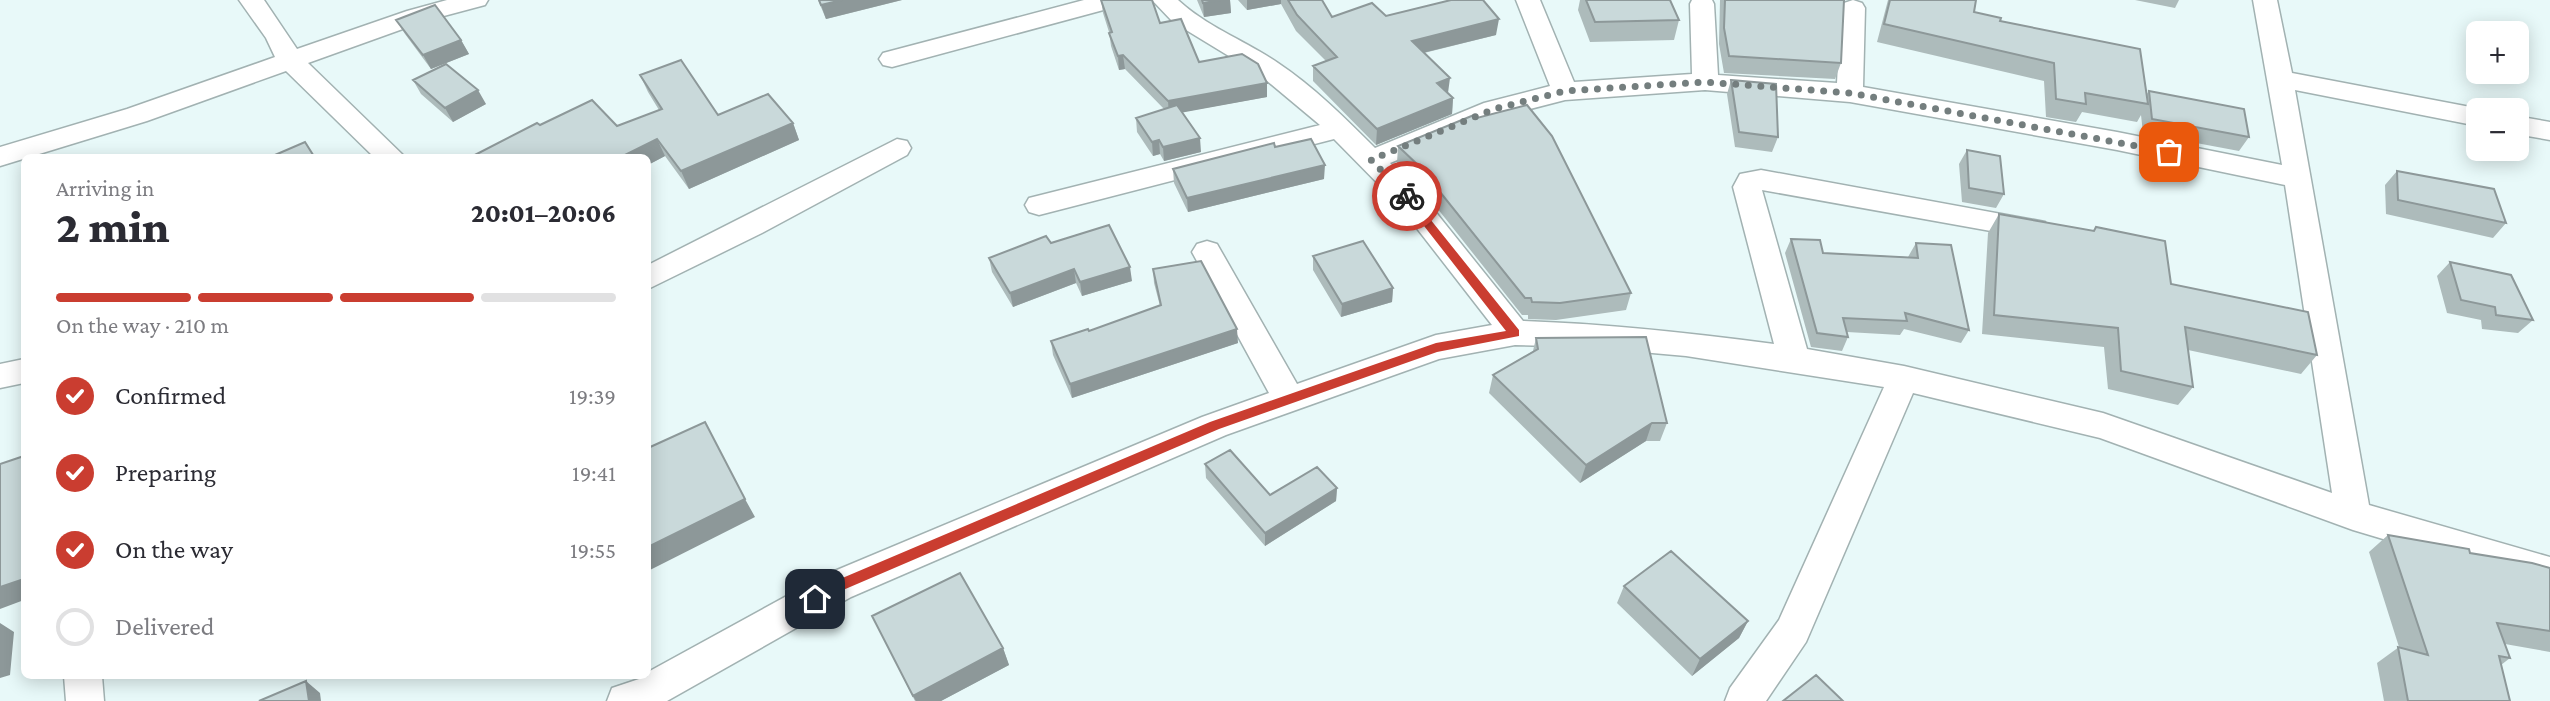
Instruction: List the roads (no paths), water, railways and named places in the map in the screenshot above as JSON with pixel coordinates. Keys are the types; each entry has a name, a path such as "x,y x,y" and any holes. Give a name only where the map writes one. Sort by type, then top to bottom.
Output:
{"street":[{"path":"251,0 278,37 289,60 388,154"},
{"path":"0,157 137,115 416,16 476,0"},
{"path":"892,59 1113,0"},
{"path":"1164,0 1182,17 1269,69 1340,129 1408,197 1515,333"},
{"path":"1528,0 1565,91"},
{"path":"2265,0 2298,178 2353,515"},
{"path":"1702,4 1705,82"},
{"path":"1850,93 1853,8"},
{"path":"2280,79 2466,115"},
{"path":"1371,160 1494,109 1565,91 1705,82 1850,93 2117,141 2298,178"},
{"path":"2529,127 2550,131"},
{"path":"1039,205 1340,129"},
{"path":"651,276 897,148"},
{"path":"1794,359 1747,187 1751,181 1761,180 2061,233"},
{"path":"1207,251 1289,399"},
{"path":"647,688 838,586 1214,426 1436,347 1515,333 1585,335 1686,344 1904,378 2103,426 2353,515 2550,573"},
{"path":"0,376 21,372"},
{"path":"1744,701 1793,630 1829,543 1904,378"},
{"path":"83,679 85,701"}]}
